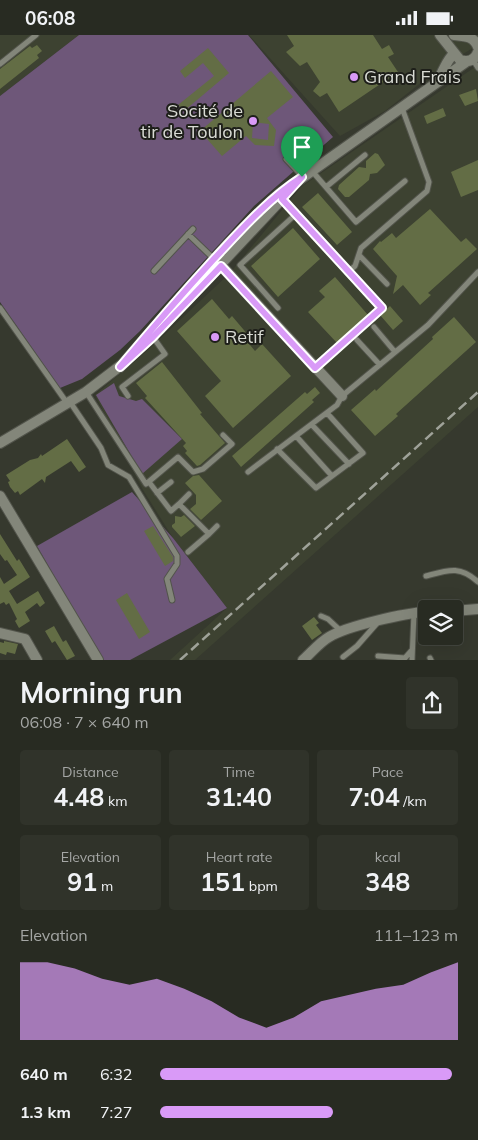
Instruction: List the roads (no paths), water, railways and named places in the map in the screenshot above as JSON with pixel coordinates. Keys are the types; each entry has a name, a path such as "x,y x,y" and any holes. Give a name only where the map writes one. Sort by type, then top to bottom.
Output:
{"street":[{"path":"440,35 458,59 476,53"},
{"path":"454,35 466,37 476,53"},
{"path":"435,85 447,67 449,57 454,52 458,39 466,37"},
{"path":"0,443 86,392 120,367 153,337 260,212 290,185 435,85 476,53"},
{"path":"120,367 218,262 307,174"},
{"path":"218,262 342,396"},
{"path":"0,496 98,660"},
{"path":"463,610 478,609"},
{"path":"303,660 329,637 380,621 418,613"},
{"path":"0,633 25,639 37,660"}],"lane":[{"path":"0,65 36,35"},
{"path":"349,271 355,266 361,248 426,191 429,182 402,108"},
{"path":"326,187 365,155"},
{"path":"286,159 326,187 356,223 405,181"},
{"path":"282,199 382,308 315,368"},
{"path":"278,308 240,265 296,213"},
{"path":"154,271 191,231 218,262"},
{"path":"359,255 387,284"},
{"path":"248,472 337,405 342,396 428,325 478,272"},
{"path":"0,308 102,448 108,465 129,477 177,556 178,564 167,579 172,601"},
{"path":"374,327 395,352"},
{"path":"128,396 122,387 164,354 153,337"},
{"path":"358,340 380,365"},
{"path":"86,392 146,484 178,457 192,471 203,469 232,444 224,435"},
{"path":"277,449 316,488 363,453 327,413"},
{"path":"312,425 349,464"},
{"path":"296,436 332,476"},
{"path":"149,482 171,511 189,494"},
{"path":"158,493 171,482"},
{"path":"179,504 208,535"},
{"path":"188,552 218,526"},
{"path":"426,576 454,569 469,573 478,582"},
{"path":"412,660 414,613"},
{"path":"321,616 328,619 342,632"},
{"path":"343,657 366,638 380,621"},
{"path":"378,656 405,657 413,649"}],"railway":[{"path":"180,660 478,392"}],"place":[{"name":"Grand Frais","path":"354,77"},
{"name":"Socité de tir de Toulon","path":"253,121"},
{"name":"Retif","path":"215,337"}]}
